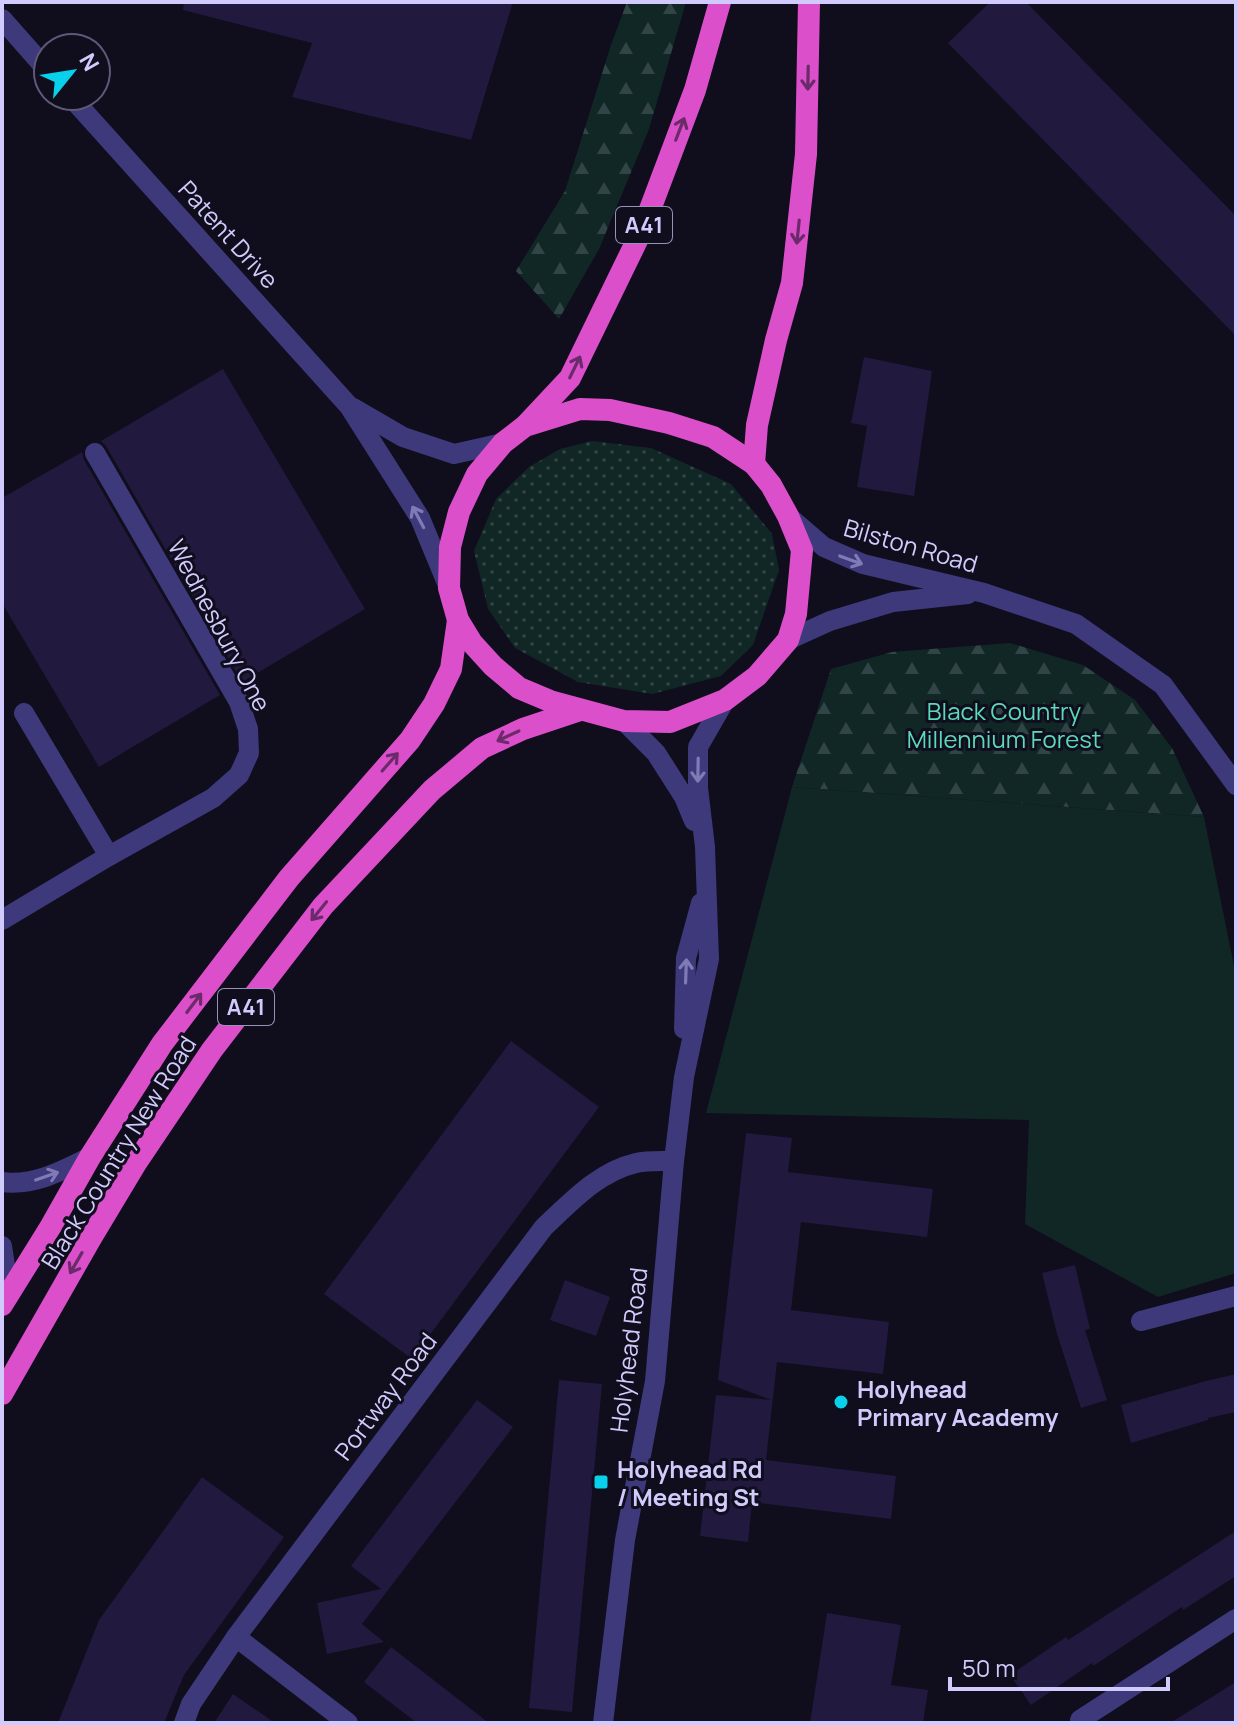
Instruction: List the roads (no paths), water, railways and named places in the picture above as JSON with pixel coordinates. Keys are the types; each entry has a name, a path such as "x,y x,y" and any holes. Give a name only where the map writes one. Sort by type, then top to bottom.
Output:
{"highway":[{"name":"A41","path":"525,426 580,409 610,410 713,437 754,464 771,485 802,550 796,614 788,640 757,676 725,700 670,722 624,721 550,701 519,688 472,643 458,620 449,588 450,547 459,512 477,474 503,443 525,426 570,378 643,228 695,90 720,2"},
{"path":"754,464 759,416 792,283 806,154 809,2"},
{"name":"Black Country New Road","path":"5,1299 162,1044 280,889 415,732 434,704 451,669 458,620"},
{"name":"Black Country New Road","path":"2,1394 136,1163 212,1050 323,906 432,790 482,748 523,729 581,709"}],"street":[{"path":"2,19 32,53"},
{"name":"Patent Drive","path":"84,112 349,406 420,518 449,588"},
{"name":"Patent Drive","path":"349,406 403,437 454,454 503,443"},
{"name":"Wednesbury One","path":"2,920 213,798 239,775 249,753 248,729 239,702 95,453"},
{"name":"Bilston Road","path":"788,516 824,547 839,555 863,564 984,593 1076,624 1163,685 1236,785"},
{"name":"Bilston Road","path":"788,640 830,621 893,602 984,593"},
{"name":"Holyhead Road","path":"603,1723 625,1540 655,1381 684,1077 686,958 707,882 698,788 698,747 725,700"},
{"path":"24,713 109,856"},
{"name":"Holyhead Road","path":"624,721 656,753 684,797 705,847"},
{"path":"2,1182 36,1180 90,1157"},
{"name":"Portway Road","path":"184,1723 191,1704 236,1637 544,1227 588,1187 614,1171 638,1162 674,1161"},
{"path":"2,1246 5,1299"},
{"path":"1141,1321 1236,1296"},
{"path":"1080,1720 1236,1619"},
{"path":"236,1637 348,1723"}],"place":[{"name":"Holyhead Primary Academy","path":"841,1402"},
{"name":"Holyhead Rd / Meeting St","path":"601,1482"}],"park label":[{"name":"Black Country Millennium Forest","path":"1004,724"}]}
